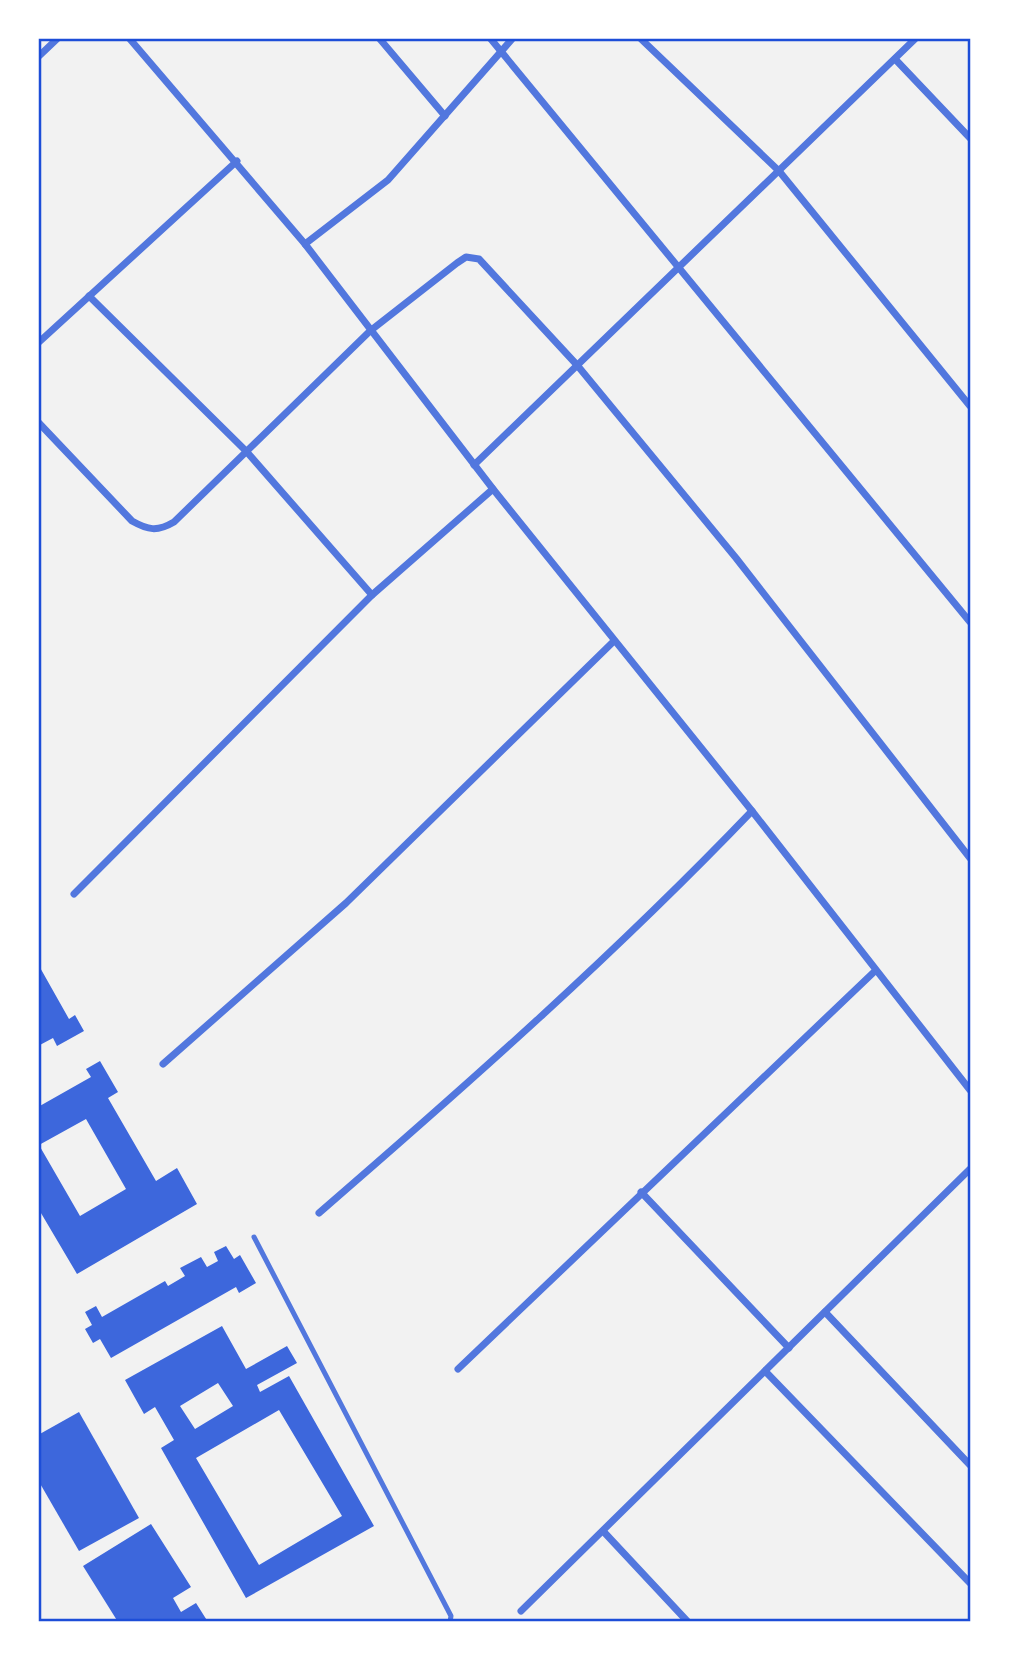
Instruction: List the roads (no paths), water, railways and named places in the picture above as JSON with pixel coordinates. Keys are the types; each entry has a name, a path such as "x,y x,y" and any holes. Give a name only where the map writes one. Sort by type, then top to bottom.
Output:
{"street":[{"path":"38,57 58,38"},
{"path":"129,38 237,161 305,244 474,465 752,811 971,1090"},
{"path":"379,38 445,116"},
{"path":"491,38 678,269 971,622"},
{"path":"305,244 388,180 513,38"},
{"path":"640,38 779,171 971,406"},
{"path":"474,465 916,38"},
{"path":"895,59 971,138"},
{"path":"38,343 237,161"},
{"path":"38,422 132,521 148,530 163,528 174,522 370,331 457,262 472,257 479,259 577,365 736,558 971,858"},
{"path":"89,296 246,451 372,595"},
{"path":"74,894 372,595 493,489"},
{"path":"163,1064 346,903 614,641"},
{"path":"319,1213 451,1098 699,867 752,811"},
{"path":"458,1369 875,971"},
{"path":"521,1611 971,1169"},
{"path":"641,1192 789,1348"},
{"path":"825,1312 971,1465"},
{"path":"765,1371 971,1583"},
{"path":"603,1531 688,1622"}],"lane":[{"path":"254,1237 451,1616 450,1622"}]}
